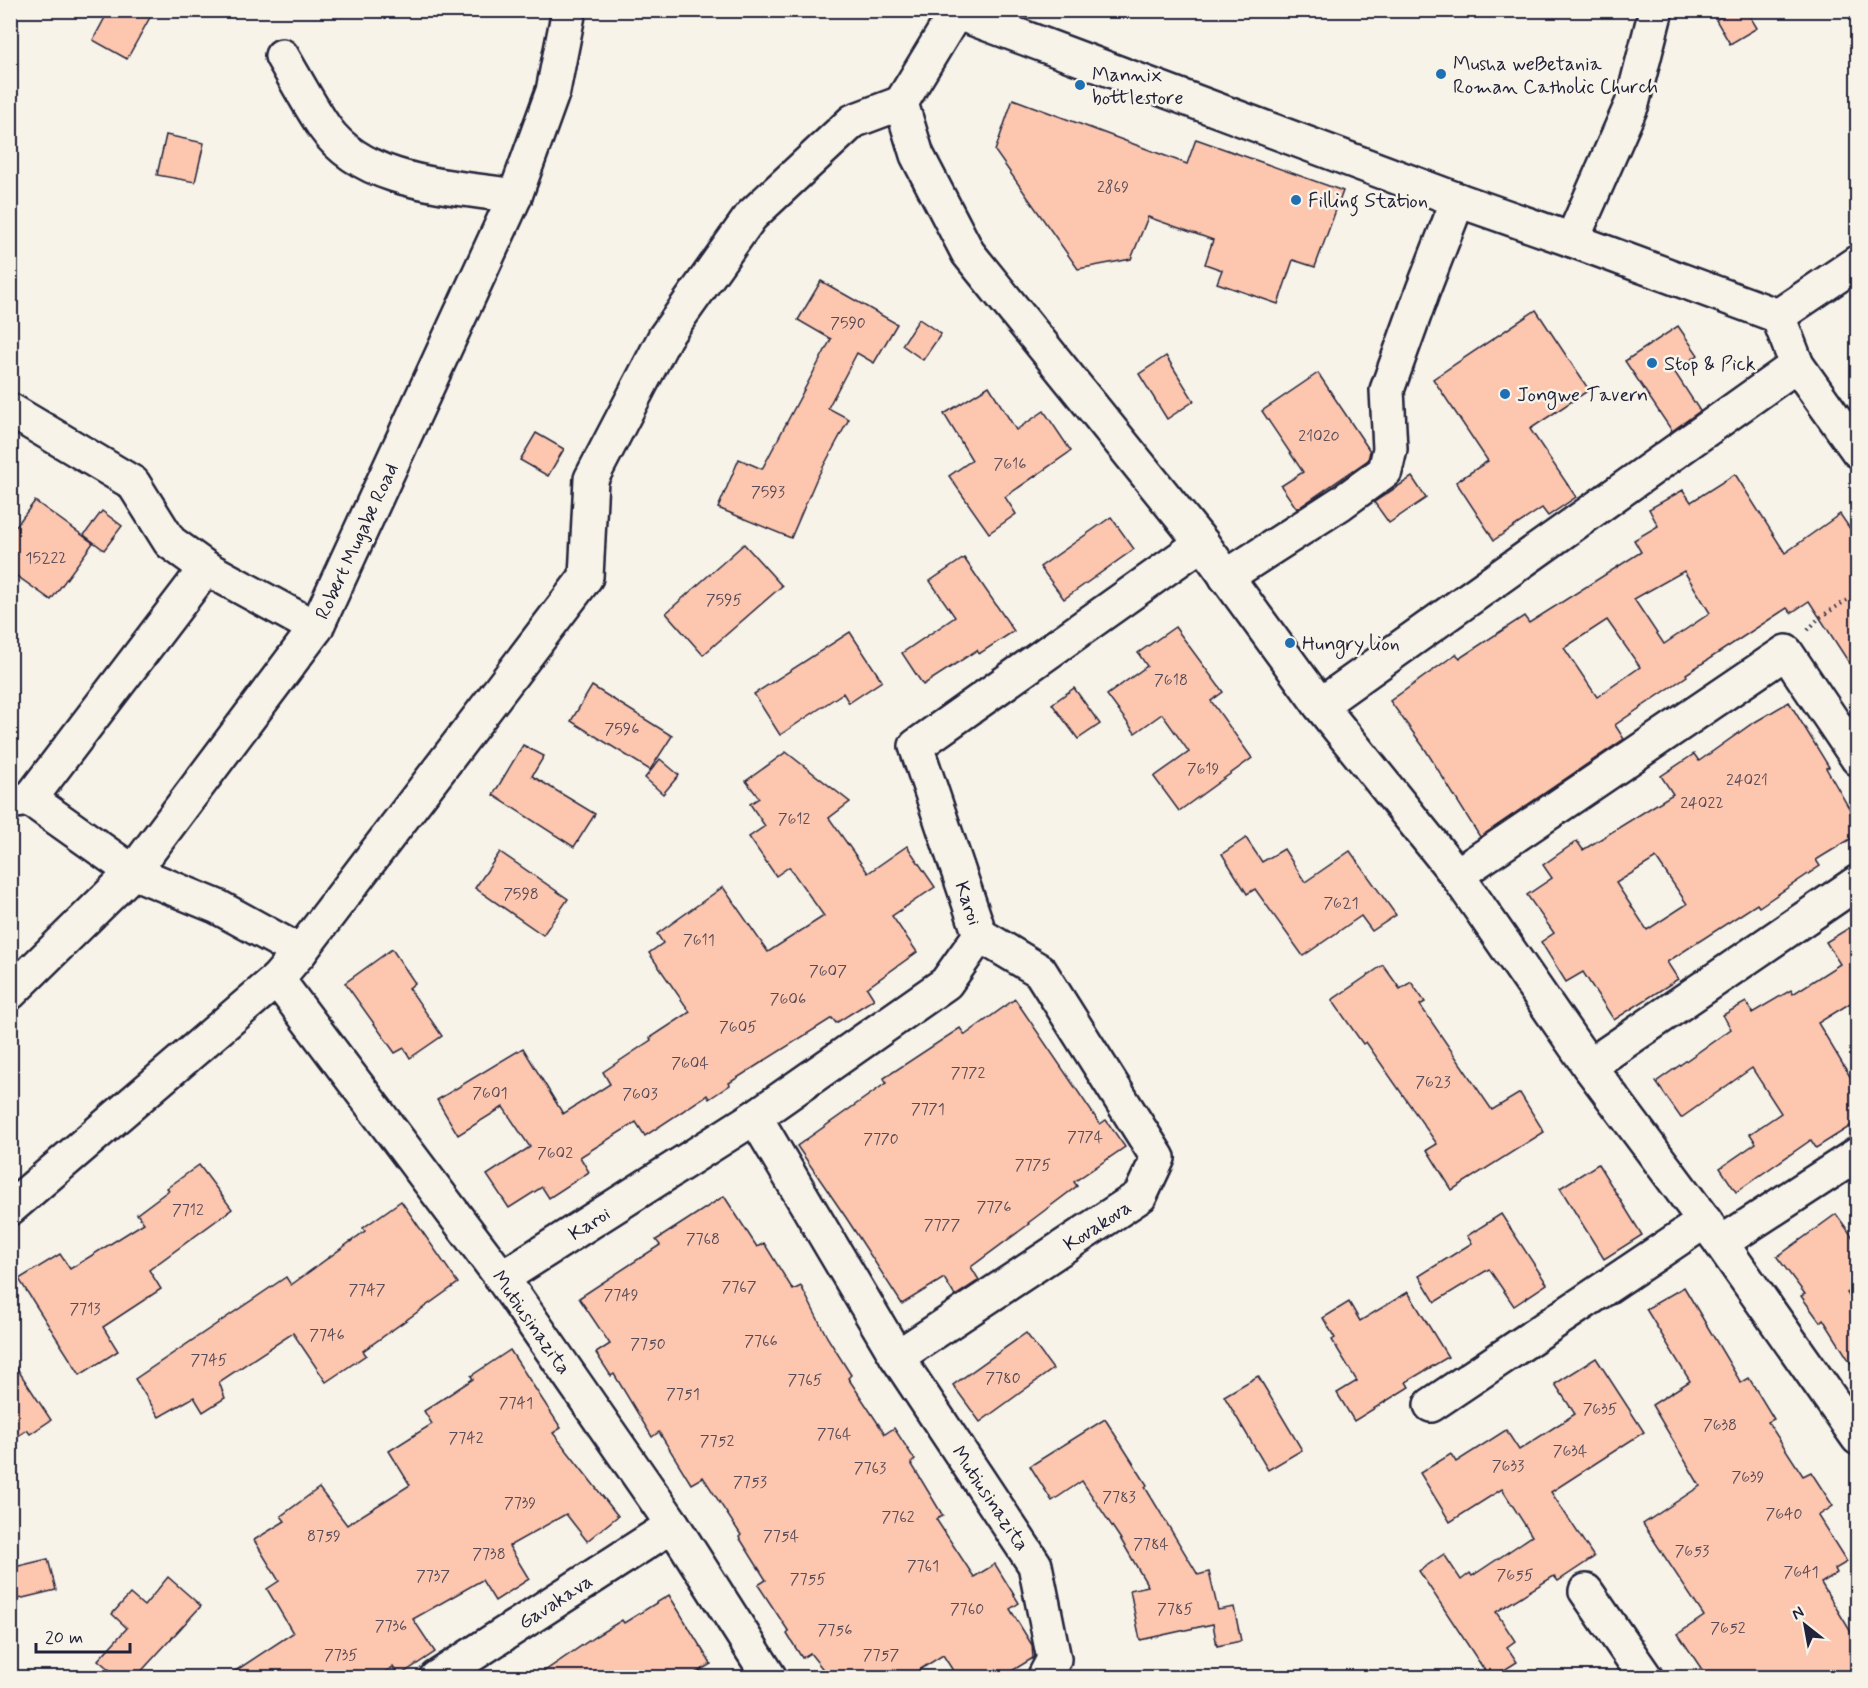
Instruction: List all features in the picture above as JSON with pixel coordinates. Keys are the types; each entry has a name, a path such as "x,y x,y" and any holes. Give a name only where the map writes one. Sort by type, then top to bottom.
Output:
{"street":[{"name":"Robert Mugabe Road","path":"10,993 133,872 316,628 515,196 553,91 569,10"},
{"path":"1572,240 1632,104 1656,10"},
{"path":"10,1208 277,979 300,952 586,577 591,479 665,337 678,318 751,216 853,121 901,103 953,12 1778,316 1797,365 1857,451"},
{"path":"282,56 326,129 356,159 399,177 515,196"},
{"path":"901,103 917,155 968,252 1202,543 1320,705 1457,875 1589,1066 1713,1232 1857,1435"},
{"path":"1226,577 1253,562 1385,471 1390,448 1387,390 1458,200"},
{"path":"1778,316 1857,262"},
{"path":"1320,705 1797,365"},
{"path":"10,410 133,483 170,542 207,568 316,628"},
{"name":"Karoi","path":"502,1278 755,1117 946,983 980,935 916,746 1202,543"},
{"path":"207,568 20,800 133,872 218,907 300,952"},
{"path":"1457,875 1786,652 1857,759"},
{"path":"1589,1066 1857,882"},
{"name":"Kovakova","path":"897,1357 1140,1196 1158,1158 1040,971 980,935"},
{"name":"Mutiusinazita","path":"277,979 502,1278 673,1525 770,1677"},
{"name":"Mutiusinazita","path":"755,1117 897,1357 1035,1565 1054,1659 1044,1677"},
{"path":"1431,1405 1713,1232 1857,1154"},
{"name":"Gavakava","path":"436,1677 673,1525"},
{"path":"1586,1591 1646,1677"}],"path":[{"path":"1786,652 1819,618 1857,592"}],"building":[{"path":"109,10 154,10 127,59 93,40"},
{"path":"1731,10 1746,10 1757,28 1730,44 1716,20"},
{"path":"1013,99 1187,164 1196,139 1343,191 1315,267 1293,260 1278,304 1217,283 1222,270 1205,264 1213,240 1148,217 1131,259 1078,269 995,151"},
{"path":"166,135 204,143 195,182 157,175"},
{"path":"821,281 897,324 874,363 857,353 828,408 849,419 816,480 791,538 718,508 739,459 762,469 831,339 798,320"},
{"path":"1536,310 1589,390 1530,429 1576,497 1548,516 1542,508 1494,540 1456,482 1488,461 1433,379"},
{"path":"919,319 941,334 923,360 902,345"},
{"path":"1678,326 1698,355 1674,371 1700,411 1672,431 1625,361"},
{"path":"1166,356 1194,401 1167,419 1139,374"},
{"path":"1318,373 1370,451 1368,460 1297,509 1281,486 1303,472 1262,411"},
{"path":"989,386 1016,430 1044,411 1071,451 1005,497 1016,514 989,533 949,476 972,460 944,414"},
{"path":"536,433 564,449 548,476 520,460"},
{"path":"1735,474 1785,553 1840,514 1857,539 1857,675 1809,601 1791,613 1787,608 1686,674 1687,676 1615,725 1624,739 1480,837 1425,749 1390,701 1456,654 1460,658 1524,616 1529,623 1641,552 1634,540 1658,526 1649,509 1683,490 1691,502","holes":["1684,571 1710,613 1664,644 1634,599","1607,620 1640,667 1597,697 1564,648"]},
{"path":"1412,477 1426,498 1389,523 1374,502"},
{"path":"35,501 93,543 51,600 10,571 10,534"},
{"path":"102,511 122,526 104,550 84,535"},
{"path":"1111,517 1134,549 1064,599 1040,567"},
{"path":"744,544 782,586 703,655 666,613"},
{"path":"964,558 1014,631 979,654 977,650 923,685 902,653 955,617 930,581"},
{"path":"1175,627 1223,692 1211,701 1252,758 1179,811 1154,777 1189,752 1162,714 1135,733 1107,695 1147,666 1138,653"},
{"path":"850,632 882,681 849,703 843,693 780,735 754,694"},
{"path":"592,686 672,736 650,770 571,721"},
{"path":"1074,688 1100,724 1078,739 1052,704"},
{"path":"1789,702 1829,767 1826,768 1857,822 1857,835 1816,860 1820,866 1759,907 1757,904 1667,962 1678,979 1614,1020 1583,972 1566,982 1541,942 1554,933 1527,895 1552,878 1543,865 1577,841 1583,850 1673,794 1661,776 1694,754 1699,761 1750,725","holes":["1656,858 1687,904 1647,930 1616,883"]},
{"path":"523,745 544,756 532,776 595,814 574,847 493,795"},
{"path":"786,752 850,802 829,818 868,873 907,846 935,887 892,916 917,952 867,988 874,999 836,1023 832,1018 729,1083 730,1085 709,1099 707,1095 645,1136 636,1122 580,1157 589,1172 549,1198 542,1187 509,1208 487,1175 530,1147 503,1107 458,1135 437,1100 523,1048 563,1114 610,1084 603,1072 690,1012 649,953 663,943 657,934 723,887 768,952 824,916 789,867 776,876 749,837 765,826 750,804 759,798 746,781"},
{"path":"660,759 679,775 663,794 645,778"},
{"path":"1246,838 1262,862 1284,849 1305,882 1350,851 1396,915 1372,931 1361,916 1303,956 1255,889 1247,894 1222,854"},
{"path":"500,852 568,899 543,935 475,888"},
{"path":"1857,923 1857,999 1818,1023 1857,1088 1857,1122 1816,1148 1811,1140 1736,1192 1720,1168 1756,1143 1750,1134 1781,1113 1752,1068 1681,1118 1656,1082 1731,1029 1723,1015 1746,1002 1752,1013 1791,990 1793,994 1840,964 1826,942"},
{"path":"392,949 415,983 409,988 442,1036 410,1058 404,1048 395,1053 345,983"},
{"path":"1383,965 1400,989 1411,982 1425,1002 1420,1005 1492,1110 1520,1093 1544,1132 1452,1190 1427,1150 1437,1144 1366,1042 1363,1044 1332,1000"},
{"path":"1015,999 1100,1124 1106,1120 1125,1147 1074,1182 1077,1186 971,1267 979,1280 955,1296 944,1278 902,1304 797,1146 886,1083 884,1078 960,1028 965,1035"},
{"path":"1598,1164 1642,1235 1604,1259 1560,1188"},
{"path":"199,1165 232,1209 149,1270 161,1289 103,1327 118,1351 80,1375 19,1279 60,1254 70,1269 144,1223 137,1214"},
{"path":"724,1196 757,1247 764,1243 793,1290 801,1286 827,1337 851,1375 848,1378 885,1434 894,1428 915,1460 911,1463 943,1516 936,1519 974,1577 995,1564 1019,1603 1010,1609 1032,1645 1033,1658 1002,1677 957,1677 943,1655 908,1677 829,1677 810,1653 802,1658 787,1634 789,1632 758,1585 766,1580 739,1537 741,1535 703,1477 691,1484 659,1432 652,1437 614,1374 611,1376 596,1353 610,1344 579,1298 660,1245 656,1240"},
{"path":"401,1201 458,1283 363,1351 366,1355 326,1382 293,1333 219,1382 225,1398 203,1412 194,1397 159,1417 135,1379 286,1277 291,1285 365,1231 363,1228"},
{"path":"1501,1214 1547,1284 1514,1306 1489,1269 1435,1302 1419,1276 1472,1243 1467,1236"},
{"path":"1836,1214 1857,1243 1857,1286 1847,1293 1857,1308 1857,1373 1823,1319 1820,1322 1801,1296 1805,1294 1777,1257"},
{"path":"1684,1287 1741,1383 1749,1378 1774,1419 1768,1422 1803,1476 1811,1472 1833,1506 1818,1516 1847,1562 1835,1569 1837,1573 1821,1583 1857,1642 1857,1677 1707,1677 1678,1634 1704,1616 1643,1524 1700,1486 1652,1405 1690,1381 1646,1309"},
{"path":"1408,1292 1448,1357 1406,1382 1409,1387 1354,1421 1337,1393 1357,1381 1332,1340 1335,1338 1323,1318 1349,1302 1360,1321"},
{"path":"1026,1333 1053,1369 980,1422 953,1385"},
{"path":"510,1350 561,1428 553,1433 618,1516 587,1541 566,1514 509,1546 529,1579 495,1601 482,1580 413,1619 435,1652 399,1676 393,1667 377,1677 226,1677 293,1633 267,1589 279,1581 254,1540 285,1521 281,1516 319,1488 347,1525 410,1485 389,1451 432,1424 424,1411 473,1379 471,1376"},
{"path":"10,1358 51,1420 30,1434 27,1430 10,1441"},
{"path":"1596,1358 1644,1432 1551,1492 1594,1557 1558,1581 1554,1576 1496,1612 1515,1641 1507,1647 1517,1662 1493,1677 1489,1677 1419,1571 1444,1554 1461,1580 1470,1573 1472,1576 1532,1536 1502,1489 1450,1522 1420,1473 1451,1454 1456,1462 1506,1430 1519,1450 1575,1414 1555,1384"},
{"path":"1258,1376 1302,1450 1268,1470 1224,1396"},
{"path":"1105,1419 1147,1485 1145,1487 1198,1575 1209,1572 1218,1610 1234,1607 1241,1641 1217,1646 1213,1624 1140,1640 1130,1590 1148,1586 1120,1538 1082,1481 1052,1501 1030,1466"},
{"path":"48,1559 56,1590 10,1601 10,1568"},
{"path":"168,1577 201,1606 136,1677 118,1677 98,1660 127,1628 112,1614 130,1594 144,1606"},
{"path":"669,1595 711,1664 689,1677 536,1677 596,1636 622,1620 624,1623"}],"place":[{"name":"Musha weBetania Roman Catholic Church","path":"1441,74"},
{"name":"Mannix bottlestore","path":"1080,85"},
{"name":"Filling Station","path":"1296,200"},
{"name":"Stop & Pick","path":"1652,363"},
{"name":"Jongwe Tavern","path":"1505,394"},
{"name":"Hungry lion","path":"1290,643"}]}
